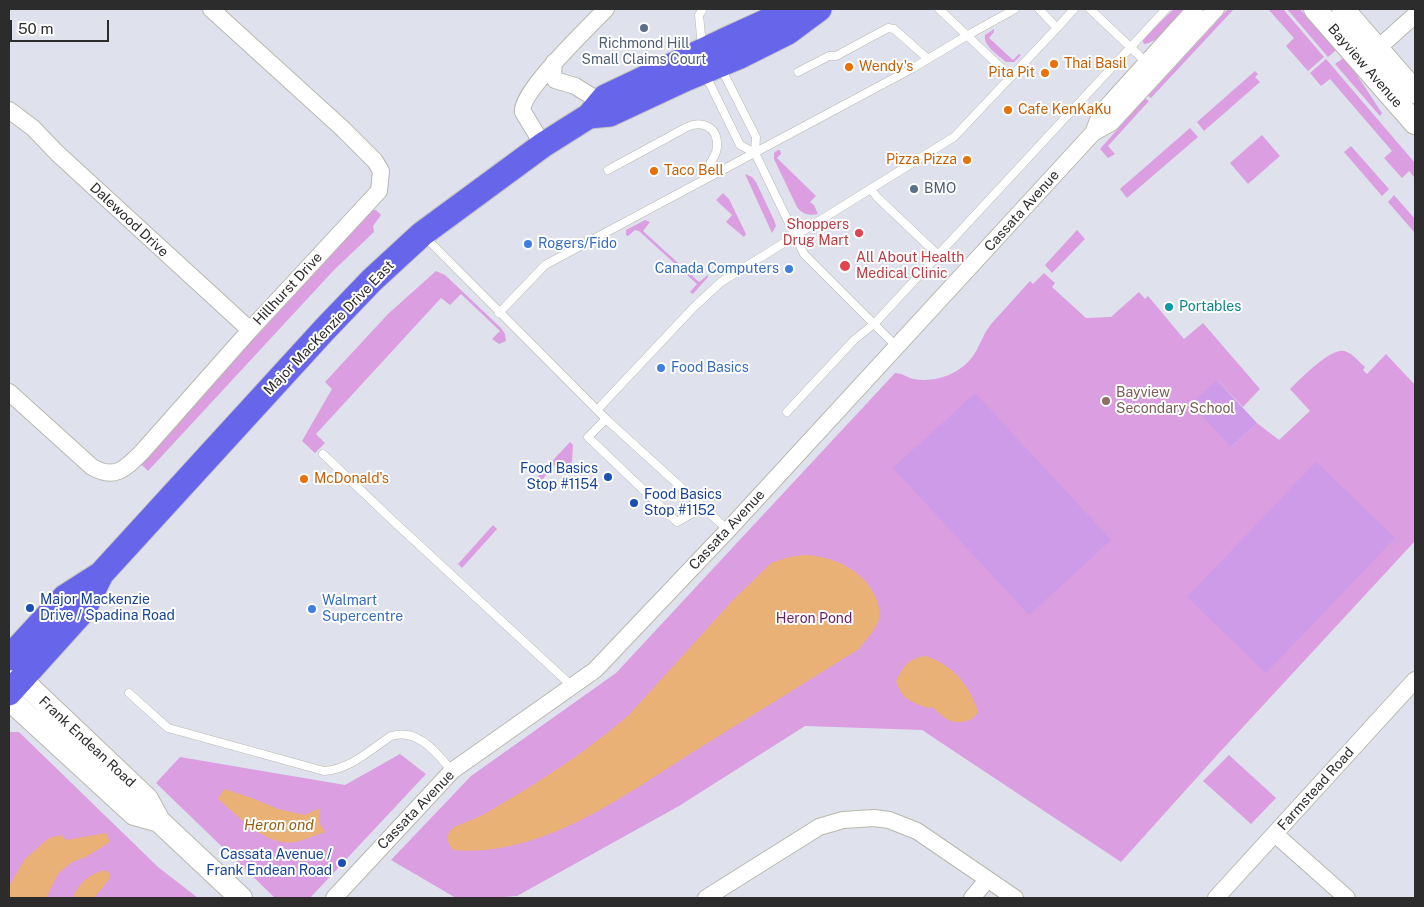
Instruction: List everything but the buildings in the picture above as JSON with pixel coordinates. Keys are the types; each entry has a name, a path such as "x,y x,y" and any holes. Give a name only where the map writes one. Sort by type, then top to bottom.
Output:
{"main road":[{"name":"Major MacKenzie Drive East","path":"11,680 83,611 101,574 325,329 372,280 422,234 543,144 595,109 610,114 707,60 772,19 801,9"},
{"name":"Major MacKenzie Drive East","path":"707,60 788,32 819,9"}],"street":[{"name":"Hillhurst Drive","path":"9,392 92,467 110,474 118,472 130,464 142,452 250,330 379,191 381,171 375,161 344,129 211,9"},
{"path":"543,144 522,108 529,94 554,62 606,9"},
{"name":"Cassata Avenue","path":"1093,133 1101,113 1196,9"},
{"name":"Cassata Avenue","path":"334,898 452,771 595,670 898,347 1093,133 1111,123 1216,9"},
{"name":"Bayview Avenue","path":"1315,9 1415,124"},
{"name":"Bayview Avenue","path":"1343,9 1415,92"},
{"path":"1377,49 1415,15"},
{"path":"554,62 553,75 556,80 575,86 595,109"},
{"name":"Dalewood Drive","path":"9,110 33,128 57,153 250,330"},
{"name":"Frank Endean Road","path":"11,680 147,799 159,821 241,898"},
{"name":"Farmstead Road","path":"1216,898 1415,680"},
{"path":"706,898 807,833 831,823 854,818 889,820 916,831 1014,898"},
{"path":"1275,834 1347,898"},
{"path":"972,898 987,880"}],"lane":[{"path":"703,9 698,15 707,60 709,82 740,145 755,152"},
{"path":"939,9 1011,76"},
{"path":"499,313 545,265 928,59 1015,9"},
{"path":"1040,9 1057,28"},
{"path":"598,409 693,308 721,282 954,137 1074,9"},
{"path":"1090,9 1146,62"},
{"path":"787,412 854,340 875,323 1166,9"},
{"path":"798,72 829,56 836,56 888,28 894,29 928,59"},
{"path":"707,60 724,74 756,137 755,152 795,237 806,256 898,347"},
{"path":"608,170 687,127 695,123 701,123 710,127 716,136 716,152 709,163 712,176"},
{"path":"871,189 880,201 938,255"},
{"path":"422,234 606,419 728,530"},
{"path":"606,419 588,437 677,522 691,514 700,504"},
{"path":"323,454 572,686"},
{"path":"129,693 168,728 324,771 336,771 347,766 391,736 399,734 416,737 424,741 452,771"}],"green space":[{"path":"1174,9 1186,9 1155,40 1144,44 1142,39"},
{"path":"1228,9 1234,9 1151,98 1148,96"},
{"path":"1268,9 1283,9 1324,57 1308,71 1286,46 1294,38"},
{"path":"1287,9 1300,9 1336,50 1328,57"},
{"path":"994,29 989,38 1013,60 1019,54 1021,55 1014,62 1006,62 986,43 985,35"},
{"path":"1345,57 1382,113 1380,116 1335,64"},
{"path":"1326,59 1415,163 1415,178 1409,171 1402,178 1384,158 1392,151 1330,79 1321,86 1310,73"},
{"path":"1255,71 1258,74 1255,77 1260,82 1204,131 1197,122"},
{"path":"1145,98 1149,101 1108,146 1115,154 1108,158 1100,149"},
{"path":"1190,128 1198,137 1127,198 1120,189"},
{"path":"1262,135 1280,156 1248,184 1230,163"},
{"path":"1351,146 1389,189 1382,196 1344,152"},
{"path":"780,150 781,154 777,158 816,196 810,202 814,205 818,214 806,214 797,207 774,159 774,153"},
{"path":"745,174 752,177 756,182 774,220 776,226 772,233"},
{"path":"723,193 729,199 746,234 744,237 726,222 732,215 716,200"},
{"path":"1394,195 1415,219 1415,233 1388,202"},
{"path":"372,210 376,210 381,215 373,226 374,232 334,270 148,471 140,463"},
{"path":"645,220 650,222 643,231 699,282 708,275 693,294 690,292 697,284 639,231 635,230 628,236 626,235 626,230"},
{"path":"1077,230 1085,239 1052,273 1045,265"},
{"path":"436,271 445,275 501,328 505,334 506,341 499,344 492,339 500,331 461,294 450,305 441,298 316,434 325,443 315,453 302,441 332,389 325,382 388,314"},
{"path":"1044,273 1055,283 1052,287 1086,318 1111,317 1139,292 1145,299 1148,296 1184,339 1203,323 1260,389 1243,407 1217,380 1231,447 1257,423 1279,440 1310,411 1290,389 1317,364 1334,353 1341,351 1350,353 1365,367 1363,370 1367,374 1386,354 1415,385 1415,541 1121,862 922,730 805,726 679,806 517,896 456,898 391,860 471,776 616,673 895,373 913,379 931,380 956,372 970,360 992,323 1030,281 1033,284"},
{"path":"570,442 573,445 572,462 565,471 556,464 532,491 528,487"},
{"path":"493,525 497,529 462,568 458,564"},
{"path":"9,732 19,732 158,867 198,898 9,898"},
{"path":"400,754 426,774 310,898 275,898 156,783 180,757 345,785"},
{"path":"1229,755 1276,798 1251,824 1203,781"}],"shaded area":[{"path":"1217,380 1257,423 1231,447 1191,404"},
{"path":"975,393 1111,540 1029,615 893,468"},
{"path":"1316,462 1395,538 1266,673 1187,597"}],"water":[{"name":"Heron Pond","path":"804,555 826,558 846,566 856,572 871,588 880,611 879,617 873,631 859,649 644,784 583,819 552,833 520,844 487,850 453,850 448,842 447,835 454,827 483,815 533,785 606,734 628,716 733,600 771,563 789,557"},
{"path":"926,656 952,670 965,684 978,712 973,718 962,722 953,721 945,718 932,707 928,708 912,702 901,692 896,681 904,667 915,659"},
{"name":"Heron ond","path":"224,789 278,809 305,815 320,808 319,823 325,832 295,842 274,840 253,829 218,799"},
{"path":"106,833 110,842 86,857 72,862 58,874 48,894 48,898 9,898 9,886 25,859 49,838 61,835 66,840"},
{"path":"104,870 109,873 110,878 94,898 73,898 85,880"}],"place":[{"name":"Richmond Hill Small Claims Court","path":"644,28"},
{"name":"Thai Basil","path":"1054,64"},
{"name":"Wendy's","path":"849,67"},
{"name":"Pita Pit","path":"1045,73"},
{"name":"Cafe KenKaKu","path":"1008,110"},
{"name":"Pizza Pizza","path":"967,160"},
{"name":"Taco Bell","path":"654,171"},
{"name":"BMO","path":"914,189"},
{"name":"Shoppers Drug Mart","path":"859,233"},
{"name":"Rogers/Fido","path":"528,244"},
{"name":"All About Health Medical Clinic","path":"845,266"},
{"name":"Canada Computers","path":"789,269"},
{"name":"Portables","path":"1169,307"},
{"name":"Food Basics","path":"661,368"},
{"name":"Bayview Secondary School","path":"1106,401"},
{"name":"Food Basics Stop #1154","path":"608,477"},
{"name":"McDonald's","path":"304,479"},
{"name":"Food Basics Stop #1152","path":"634,503"},
{"name":"Major Mackenzie Drive / Spadina Road","path":"30,608"},
{"name":"Walmart Supercentre","path":"312,609"},
{"name":"Cassata Avenue / Frank Endean Road","path":"342,863"}]}
